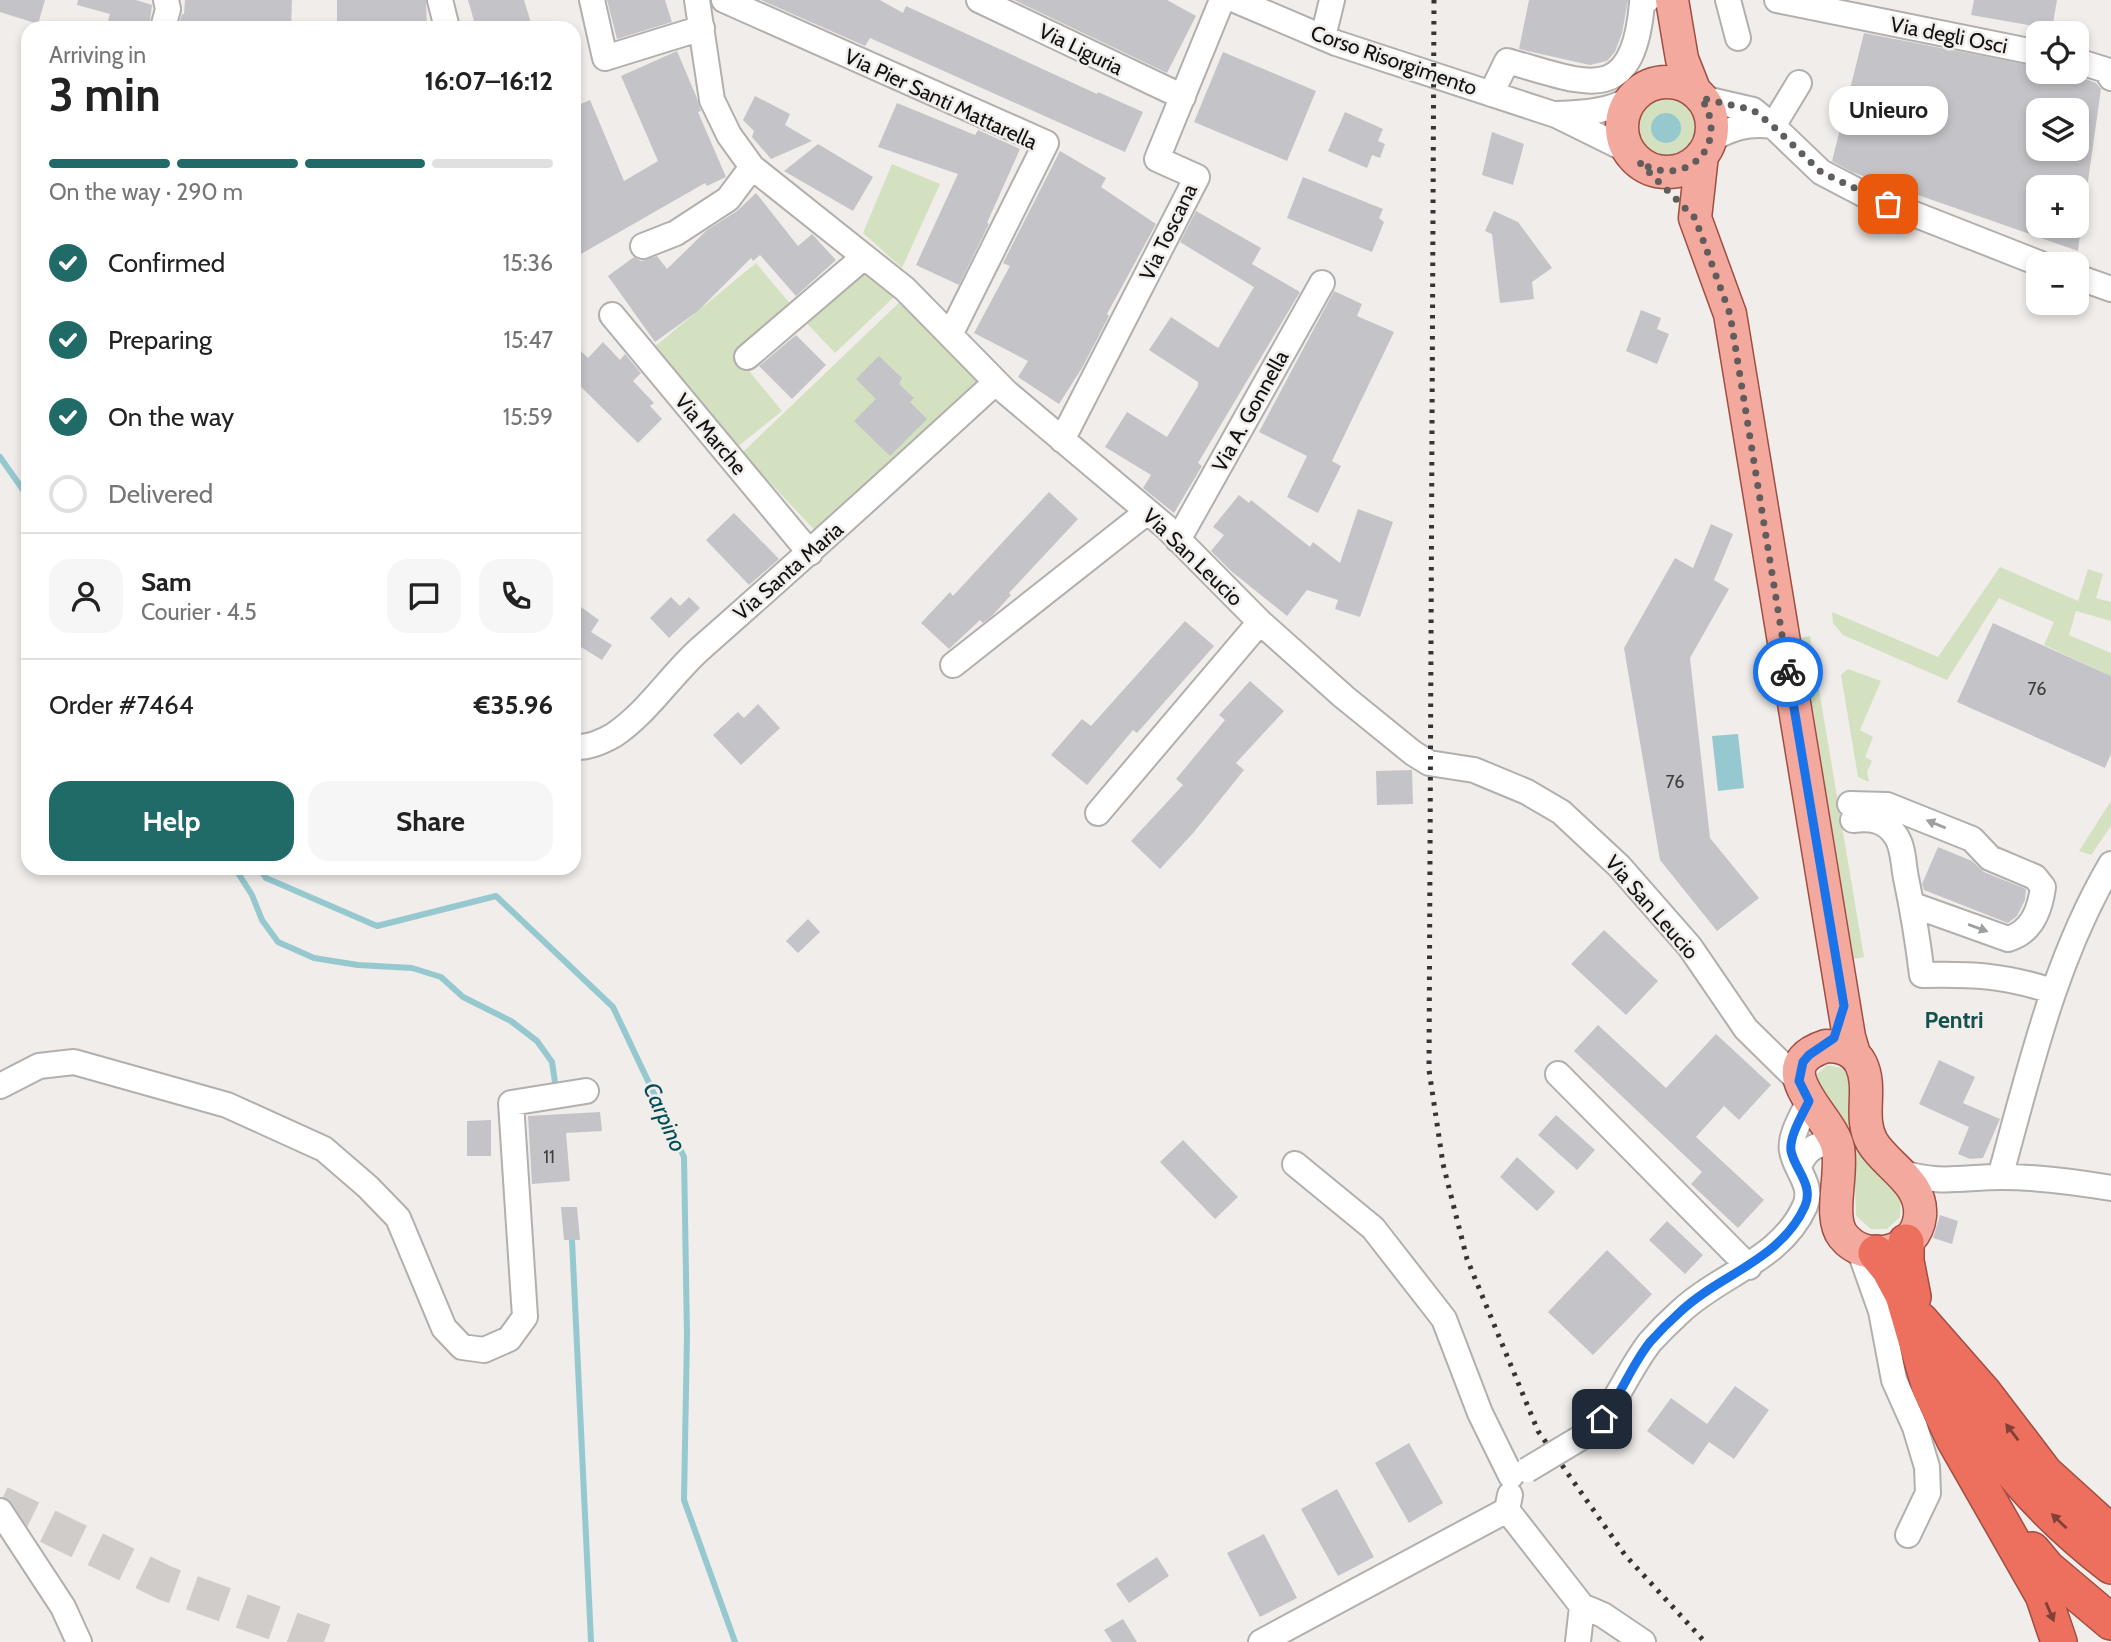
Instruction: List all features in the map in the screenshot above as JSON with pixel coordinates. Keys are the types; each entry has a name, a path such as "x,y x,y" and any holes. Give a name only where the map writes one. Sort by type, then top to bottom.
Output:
{"highway":[{"path":"1890,1240 1906,1261 1920,1320 1972,1421 2001,1460 2073,1535 2111,1566"},
{"path":"1890,1240 1889,1269 1903,1295 1930,1388 1954,1438 2043,1595 2059,1642"},
{"path":"1920,1320 1984,1393 2045,1474 2111,1533"},
{"path":"1995,1508 2047,1569 2111,1622"}],"main road":[{"path":"1664,3 1665,48 1627,106 1622,126 1634,157 1695,218 1730,314 1844,1006 1819,1067 1830,1128 1837,1143 1840,1179 1835,1214 1843,1236 1890,1240 1919,1202 1911,1184 1872,1142 1863,1112 1864,1078 1861,1065 1819,1067"},
{"path":"1664,3 1682,59 1711,122 1695,218"},
{"path":"1636,94 1658,83 1667,82 1698,95"},
{"path":"1634,157 1654,170 1672,172 1689,166 1706,147"}],"street":[{"path":"165,21 168,9 166,0"},
{"path":"440,0 445,21"},
{"path":"592,0 605,58 702,29"},
{"name":"Via San Leucio","path":"697,0 712,100 729,135 752,167 905,289 996,382 1178,540 1260,622 1344,697 1413,753 1429,763 1474,770 1527,792 1561,812 1619,866 1690,947 1746,1029 1765,1047 1819,1067"},
{"name":"Via Pier Santi Mattarella","path":"724,0 1046,143 950,335"},
{"name":"Via Liguria","path":"979,0 1182,97"},
{"name":"Via Toscana","path":"1062,440 1197,177 1157,159 1222,0"},
{"name":"Corso Risorgimento","path":"1234,0 1323,37 1556,114 1634,157"},
{"path":"1323,37 1332,0"},
{"path":"1728,0 1738,38"},
{"name":"Via degli Osci","path":"1777,0 2026,50"},
{"path":"1491,94 1507,61 1596,82 1618,73 1633,54 1640,29 1642,2 1664,3"},
{"path":"2089,65 2106,70 2111,78"},
{"path":"1773,126 1799,83"},
{"name":"Corso Risorgimento","path":"1556,114 1595,112 1620,105 1636,94"},
{"path":"1698,95 1753,110 1821,172 1863,194 2026,258"},
{"path":"1706,147 1733,127 1750,123 1773,126"},
{"path":"642,246 676,233 728,199 752,167"},
{"path":"747,357 864,257"},
{"path":"2089,281 2111,289"},
{"name":"Via A. Gonnella","path":"1178,540 1322,283"},
{"name":"Via Marche","path":"612,315 810,553"},
{"name":"Via Santa Maria","path":"581,748 613,735 646,707 695,654 810,553 996,382"},
{"path":"953,665 1147,512"},
{"path":"1097,813 1260,622"},
{"path":"1913,905 2008,939 2021,935 2029,928 2042,899 2043,887 2035,877 1990,858 1972,839 1887,805 1851,812 1885,825 1896,836 1902,851 1913,905 1922,975 1981,974 2013,979 2052,991"},
{"path":"2000,1177 2052,991 2072,937 2111,864"},
{"path":"0,1087 39,1066 74,1062 227,1105 324,1149 368,1187 398,1219 444,1328 462,1347 484,1350 509,1339 525,1317 511,1103 586,1091"},
{"path":"1261,1642 1507,1510 1519,1473 1587,1434 1612,1407 1650,1343 1683,1310 1718,1283 1749,1267 1777,1245 1805,1205 1807,1191 1791,1152 1791,1142 1819,1067"},
{"path":"1558,1074 1749,1267"},
{"path":"1799,1166 1804,1155 1813,1147 1825,1142 1837,1143"},
{"path":"1295,1164 1373,1228 1444,1319 1480,1413 1519,1473"},
{"path":"1900,1172 1928,1181 1951,1182 2000,1177 2053,1178 2111,1188"},
{"path":"1908,1535 1928,1493 1927,1467 1915,1427 1894,1380 1881,1311 1890,1240 1933,1193 1951,1182"},
{"path":"1507,1510 1582,1606 1603,1615 1643,1642"},
{"path":"0,1511 63,1607 79,1642"},
{"path":"1578,1642 1582,1606"}],"green space":[{"path":"1664,93 1690,104 1700,119 1701,127 1695,146 1681,160 1666,163 1651,157 1640,146 1633,132 1633,116 1643,103"},
{"path":"892,164 940,184 902,268 863,233"},
{"path":"756,263 792,306 735,354 782,411 736,448 653,348"},
{"path":"865,265 895,296 835,353 801,317"},
{"path":"905,297 987,383 823,539 742,453"},
{"path":"2000,567 2078,601 2088,569 2103,574 2096,598 2111,602 2111,621 2076,611 2069,635 2111,653 2111,676 2044,645 2054,622 1999,598 1947,680 1843,635 1833,623 1832,612 1938,657"},
{"path":"1810,636 1864,957 1854,959 1801,638"},
{"path":"1848,669 1881,681 1860,730 1873,737 1865,757 1872,761 1867,772 1869,782 1858,777 1841,675"},
{"path":"2111,801 2111,826 2091,855 2079,851"},
{"path":"1827,1065 1842,1068 1849,1077 1850,1115 1861,1147 1869,1164 1901,1199 1900,1217 1887,1229 1871,1229 1856,1216 1854,1149 1819,1095 1815,1076"}],"water":[{"path":"1666,113 1677,117 1681,128 1677,139 1666,143 1655,139 1651,128 1655,117"},
{"path":"1738,734 1744,788 1718,791 1712,736"}],"building":[{"path":"0,0 45,0 39,21 28,21 0,12"},
{"path":"78,0 136,0 152,5 150,21 108,21 110,14 77,5"},
{"path":"185,0 292,0 291,21 180,21 184,14"},
{"path":"337,0 426,0 427,21 337,21"},
{"path":"468,0 524,0 530,21 474,21"},
{"path":"607,0 665,0 672,22 617,39"},
{"path":"761,0 880,0 903,13 906,6 1097,94 1098,92 1143,112 1125,152 870,38 865,46"},
{"path":"1014,0 1167,0 1196,16 1167,73"},
{"path":"1529,0 1628,0 1622,33 1615,52 1607,61 1590,65 1519,49"},
{"path":"1974,0 2057,0 2053,21 2026,21 2026,25 1971,15"},
{"path":"1864,33 2026,64 2026,84 2089,84 2089,80 2101,89 2089,175 2026,175 2026,233 1852,172 1832,161"},
{"path":"677,51 696,96 701,111 698,112 726,177 707,186 705,183 581,254 581,104 590,100 624,181 658,161 621,76"},
{"path":"1223,52 1316,91 1287,161 1194,122"},
{"path":"755,96 790,114 785,125 812,141 771,159 752,137 754,131 743,120"},
{"path":"897,103 975,135 978,130 1020,149 987,223 989,224 959,285 916,265 958,174 878,147"},
{"path":"1345,112 1383,129 1378,141 1385,144 1380,158 1372,155 1367,168 1328,151"},
{"path":"1492,132 1524,144 1513,185 1482,175"},
{"path":"818,144 873,177 853,211 784,171"},
{"path":"1060,151 1106,178 1101,187 1156,224 1107,314 1109,316 1082,368 1059,404 1018,377 1028,361 974,333 1010,266 1003,263"},
{"path":"1303,177 1383,209 1379,218 1384,222 1372,252 1287,218"},
{"path":"756,193 798,246 812,234 836,260 796,296 760,255 753,261 751,258 698,311 655,342 608,276 634,257 641,261 657,256 667,269 707,230 737,211"},
{"path":"1196,211 1261,248 1252,264 1300,292 1198,463 1202,466 1174,513 1143,488 1151,475 1105,447 1127,412 1167,437 1198,386 1198,382 1149,350 1171,317 1218,348 1254,287 1180,242"},
{"path":"1494,211 1518,222 1552,268 1532,282 1534,299 1500,303 1492,234 1485,231"},
{"path":"2041,238 2080,238 2078,251"},
{"path":"1334,291 1362,304 1357,316 1394,332 1332,461 1341,466 1318,513 1287,497 1307,456 1259,432"},
{"path":"1641,310 1661,318 1657,329 1669,334 1657,364 1626,351"},
{"path":"796,335 826,365 792,399 759,366"},
{"path":"603,342 620,360 625,354 641,373 633,381 654,403 650,406 662,419 638,443 581,387 581,351 588,358"},
{"path":"879,356 902,378 899,384 914,398 910,402 927,419 890,456 854,421 876,399 856,379"},
{"path":"1049,492 1078,519 1009,593 1011,595 992,616 983,623 980,620 949,649 921,623 950,592 953,596"},
{"path":"1239,495 1249,503 1251,500 1310,547 1313,542 1340,563 1358,509 1393,522 1360,617 1335,609 1338,600 1307,590 1287,616 1231,571 1211,551 1224,535 1213,527"},
{"path":"734,513 779,559 749,585 706,540"},
{"path":"1711,524 1733,534 1714,580 1729,589 1690,658 1710,838 1759,898 1717,931 1660,860 1624,648 1675,558 1693,568"},
{"path":"671,597 680,606 689,597 700,608 669,638 650,618"},
{"path":"581,607 599,620 591,632 612,645 602,660 581,647"},
{"path":"1185,621 1214,646 1137,733 1133,730 1087,785 1051,755 1082,719 1091,726"},
{"path":"1993,623 2111,676 2111,754 2105,768 1957,702"},
{"path":"1250,681 1284,711 1236,763 1244,770 1160,869 1131,841 1183,785 1176,779 1225,720 1219,715"},
{"path":"758,704 780,728 741,765 713,735 738,712 744,718"},
{"path":"1412,770 1413,804 1377,805 1376,771"},
{"path":"1938,847 1972,861 1984,872 2026,889 2025,900 2017,916 2008,923 1924,890 1922,884"},
{"path":"808,919 820,932 798,953 786,941"},
{"path":"1604,930 1658,981 1626,1015 1571,964"},
{"path":"1598,1025 1666,1088 1716,1034 1771,1085 1739,1120 1724,1106 1696,1137 1764,1200 1738,1228 1691,1184 1702,1172 1574,1051"},
{"path":"1939,1060 1975,1077 1963,1103 2000,1119 1983,1158 1970,1159 1958,1154 1969,1127 1919,1104"},
{"path":"600,1112 602,1131 566,1133 570,1181 532,1184 528,1116"},
{"path":"1556,1115 1595,1150 1577,1170 1538,1135"},
{"path":"491,1120 491,1156 467,1156 467,1121"},
{"path":"1183,1140 1238,1197 1215,1219 1160,1162"},
{"path":"1517,1157 1555,1192 1537,1211 1500,1177"},
{"path":"561,1207 577,1207 580,1240 564,1240"},
{"path":"1940,1215 1958,1221 1952,1244 1933,1238"},
{"path":"1667,1221 1703,1255 1685,1274 1649,1240"},
{"path":"1607,1250 1652,1294 1593,1355 1548,1312"},
{"path":"1735,1386 1769,1410 1734,1459 1709,1442 1693,1465 1647,1431 1671,1398 1707,1424"},
{"path":"1409,1443 1443,1503 1409,1523 1375,1463"},
{"path":"1337,1489 1374,1557 1338,1576 1301,1509"},
{"path":"1264,1534 1297,1598 1260,1617 1227,1553"},
{"path":"1157,1557 1169,1576 1129,1603 1116,1584"},
{"path":"1123,1619 1137,1642 1112,1642 1104,1630"}],"waterway":[{"name":"Carpino","path":"0,457 21,487"},
{"path":"239,875 252,895 262,920 278,942 314,958 358,965 412,968 441,977 463,997 511,1021 537,1041 552,1062 556,1089"},
{"name":"Carpino","path":"264,875 377,926 496,896 613,1007 684,1157 687,1335 684,1500 735,1642"},
{"path":"572,1240 591,1642"}],"tunnel":[{"path":"0,1503 165,1583 327,1642"}],"railway":[{"path":"1434,0 1429,1070 1443,1164 1467,1259 1538,1431 1625,1555 1705,1642"}],"way so far":[{"path":"1788,672 1730,314 1695,218 1639,162 1654,170 1672,172 1689,166 1702,155 1710,139 1711,122 1701,98 1753,110 1821,172 1888,204"}],"place":[{"name":"Unieuro","path":"1888,204"}],"district":[{"name":"Pentri","path":"1954,1020"}],"route":[{"path":"1602,1419 1650,1343 1683,1310 1718,1283 1749,1267 1777,1245 1805,1205 1807,1191 1804,1177 1791,1152 1791,1142 1809,1101 1802,1091 1800,1072 1809,1055 1834,1038 1844,1006 1788,672"}]}
